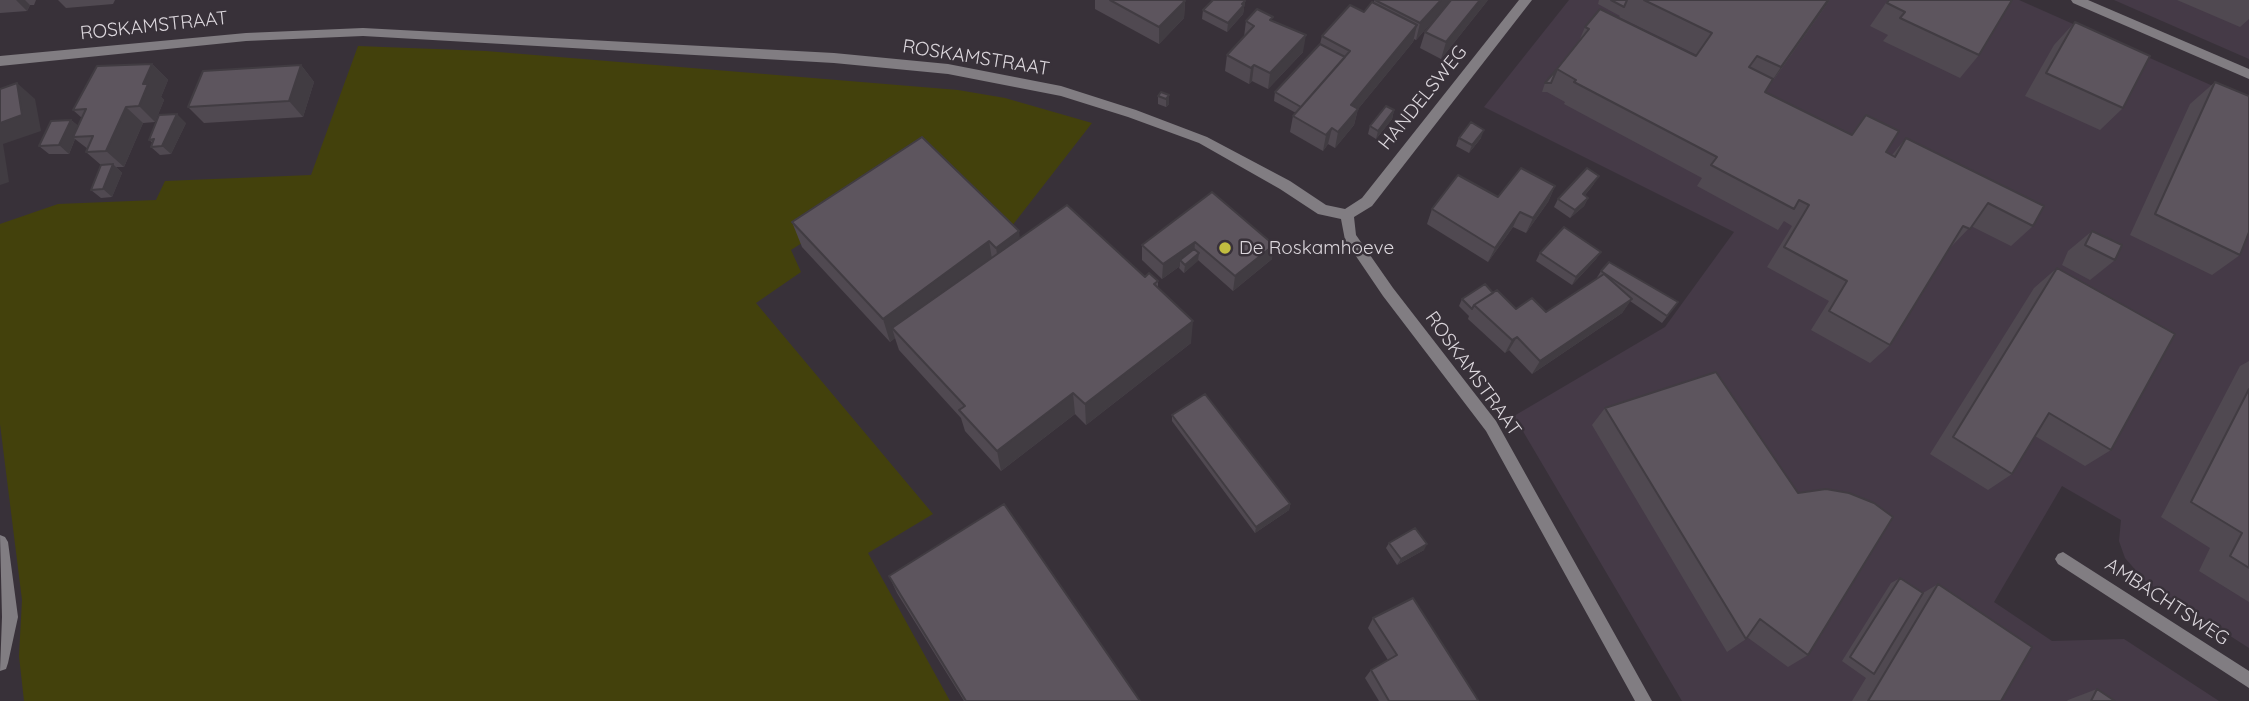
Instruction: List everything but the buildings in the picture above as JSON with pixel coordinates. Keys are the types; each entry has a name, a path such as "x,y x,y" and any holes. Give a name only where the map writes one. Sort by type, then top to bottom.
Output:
{"street":[{"name":"HANDELSWEG","path":"1346,215 1367,202 1525,0"},
{"path":"2077,0 2249,74"},
{"name":"ROSKAMSTRAAT","path":"0,61 246,37 363,32 834,58 948,69 1061,91 1132,113 1203,140 1285,185 1323,210 1346,215 1350,236 1388,292 1491,426 1644,701"},
{"path":"0,542 10,617 0,663"},
{"name":"AMBACHTSWEG","path":"2063,559 2249,680"}],"shaded area":[{"path":"1569,0 2019,0 2249,102 2249,648 2146,582 2125,558 2119,541 2121,520 2062,486 1994,602 2052,641 2124,639 2219,701 1682,701 1514,416 1665,327 1734,232 1484,107"},
{"path":"2114,0 2249,0 2249,59"},
{"path":"358,46 486,51 958,90 1005,98 1092,123 1008,231 929,161 791,250 801,272 756,303 933,514 868,553 950,701 24,701 19,656 22,600 0,424 0,224 58,204 156,200 165,181 311,175"}],"place":[{"name":"De Roskamhoeve","path":"1225,248"}]}
